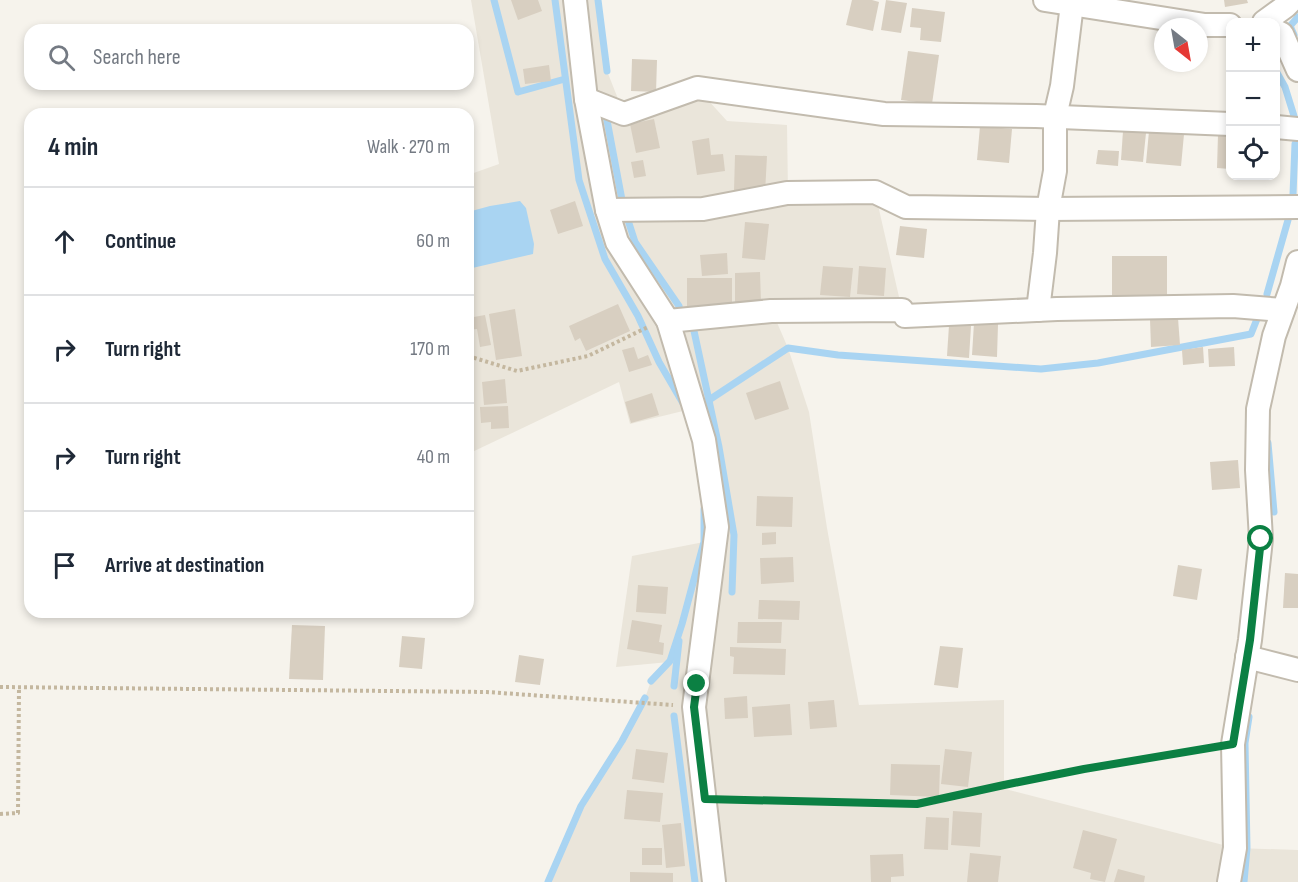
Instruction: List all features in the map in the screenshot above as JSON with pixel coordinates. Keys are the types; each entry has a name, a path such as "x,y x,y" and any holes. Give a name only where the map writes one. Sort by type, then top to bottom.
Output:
{"street":[{"path":"574,0 586,99 607,210 617,242 668,321 704,440 717,527 694,707 714,882"},
{"path":"1045,0 1205,25 1226,25"},
{"path":"1270,18 1292,0"},
{"path":"1038,310 1054,171 1055,116 1062,86 1072,4"},
{"path":"1280,33 1298,70"},
{"path":"586,99 624,114 698,88 884,114 1055,116 1226,124"},
{"path":"1280,127 1298,129"},
{"path":"607,210 703,209 787,193 875,192 906,207 1048,209 1298,207"},
{"path":"1229,882 1235,848 1233,744 1247,657 1261,539 1257,470 1258,409 1274,336 1298,262"},
{"path":"668,321 771,311 902,310 905,316 1038,310 1233,306 1283,310"},
{"path":"1247,657 1298,670"}],"path":[{"path":"474,358 517,370 588,356 644,329 668,321"},
{"path":"0,687 487,692 694,707"},
{"path":"0,814 18,813 19,688"},
{"path":"705,799 917,804 1084,769 1233,744"}],"shaded area":[{"path":"471,0 598,0 607,71 624,114 697,88 727,121 787,125 788,193 875,192 902,310 772,311 788,348 809,412 859,705 1004,700 1005,789 1235,848 1298,850 1298,882 548,882 581,806 622,741 645,698 651,681 669,662 616,667 632,556 704,542 705,491 687,410 630,424 619,382 474,451 474,173 499,164"}],"water":[{"path":"520,201 526,208 534,244 533,254 474,268 474,210"}],"building":[{"path":"511,0 538,0 542,11 518,20"},
{"path":"852,0 879,2 873,31 846,25"},
{"path":"886,0 907,3 901,33 881,30"},
{"path":"1224,0 1247,0 1248,3 1225,7"},
{"path":"912,8 945,12 941,42 920,40 921,28 910,27"},
{"path":"908,51 939,55 932,104 901,100"},
{"path":"632,59 657,60 656,92 631,91"},
{"path":"549,65 551,81 525,84 523,69"},
{"path":"654,119 660,148 636,153 630,124"},
{"path":"980,126 1012,129 1009,163 977,160"},
{"path":"1123,131 1146,133 1143,162 1121,160"},
{"path":"1149,131 1184,134 1181,166 1146,163"},
{"path":"1218,134 1226,134 1226,169 1217,168"},
{"path":"709,138 711,155 723,154 725,171 697,175 692,141"},
{"path":"1098,150 1119,151 1118,166 1096,164"},
{"path":"735,155 767,156 765,193 734,191"},
{"path":"643,160 646,176 634,178 631,162"},
{"path":"575,201 583,226 558,234 550,210"},
{"path":"745,222 769,224 765,260 742,258"},
{"path":"900,226 927,229 924,258 896,255"},
{"path":"727,253 728,274 702,276 700,255"},
{"path":"1112,256 1167,256 1167,299 1112,299"},
{"path":"823,266 853,268 850,297 820,295"},
{"path":"859,266 886,268 884,296 857,294"},
{"path":"760,272 761,304 735,304 735,273"},
{"path":"687,278 732,278 732,306 687,307"},
{"path":"618,304 630,331 586,351 580,338 575,341 569,326"},
{"path":"515,309 522,356 496,360 489,314"},
{"path":"485,315 491,345 480,347 477,329 474,329 474,317"},
{"path":"1178,318 1180,345 1151,347 1150,319"},
{"path":"974,323 998,324 997,357 972,355"},
{"path":"949,325 971,326 969,358 947,356"},
{"path":"634,347 638,359 648,355 652,365 629,372 622,350"},
{"path":"1203,347 1204,363 1183,365 1182,350"},
{"path":"1234,347 1235,366 1209,367 1208,349"},
{"path":"505,379 507,403 484,405 482,382"},
{"path":"780,381 789,409 755,420 746,393"},
{"path":"652,393 659,415 631,423 625,402"},
{"path":"508,406 509,428 491,429 491,422 481,423 480,407"},
{"path":"1238,460 1240,488 1212,490 1210,462"},
{"path":"757,496 793,497 792,527 756,526"},
{"path":"776,532 776,544 762,545 762,533"},
{"path":"793,557 794,582 761,584 760,558"},
{"path":"1178,565 1202,569 1197,600 1173,596"},
{"path":"1285,573 1298,574 1298,608 1283,608"},
{"path":"638,585 668,587 666,614 636,612"},
{"path":"759,600 800,601 799,620 758,619"},
{"path":"632,620 662,625 659,642 664,643 663,655 627,649"},
{"path":"738,622 782,622 781,643 737,643"},
{"path":"292,625 325,626 323,680 289,679"},
{"path":"402,636 425,638 422,669 399,667"},
{"path":"940,646 963,648 958,688 934,685"},
{"path":"730,647 786,649 785,675 733,674 734,657 730,656"},
{"path":"519,655 544,659 540,685 515,682"},
{"path":"747,696 748,718 725,719 724,698"},
{"path":"834,700 837,727 810,729 808,702"},
{"path":"790,704 792,735 754,737 752,707"},
{"path":"636,749 668,753 664,783 632,779"},
{"path":"945,749 972,752 968,787 941,784"},
{"path":"891,764 940,765 939,797 890,795"},
{"path":"627,790 663,793 660,822 624,819"},
{"path":"953,811 982,813 980,847 951,845"},
{"path":"926,817 949,818 948,850 924,849"},
{"path":"681,823 685,866 666,868 662,825"},
{"path":"1083,830 1117,839 1105,882 1090,879 1091,873 1073,868"},
{"path":"642,848 662,848 662,865 642,865"},
{"path":"970,853 1001,856 998,882 967,882"},
{"path":"903,854 904,876 891,877 891,882 871,882 870,855"},
{"path":"1118,869 1145,876 1144,882 1114,882"},
{"path":"630,872 673,873 673,882 630,882"}],"waterway":[{"path":"494,0 518,92 565,79"},
{"path":"555,0 579,180 605,259 638,316 659,362 684,405"},
{"path":"598,0 607,71"},
{"path":"1294,35 1290,26 1298,17"},
{"path":"1277,72 1285,87 1294,116"},
{"path":"606,115 622,200"},
{"path":"1293,195 1295,144"},
{"path":"627,217 635,242 679,306"},
{"path":"1267,294 1288,220"},
{"path":"709,400 788,348 838,355 1041,369 1098,363 1251,334 1257,319"},
{"path":"694,331 719,447 734,535 732,592"},
{"path":"1268,443 1274,512"},
{"path":"651,681 670,661 682,624 704,542 704,509"},
{"path":"674,686 679,641"},
{"path":"548,882 581,806 622,741 645,698"},
{"path":"674,716 695,882"},
{"path":"1244,882 1247,848 1245,743 1249,717"}],"route":[{"path":"697,684 694,707 705,799 917,804 1084,769 1233,744 1250,640 1261,539"}]}
